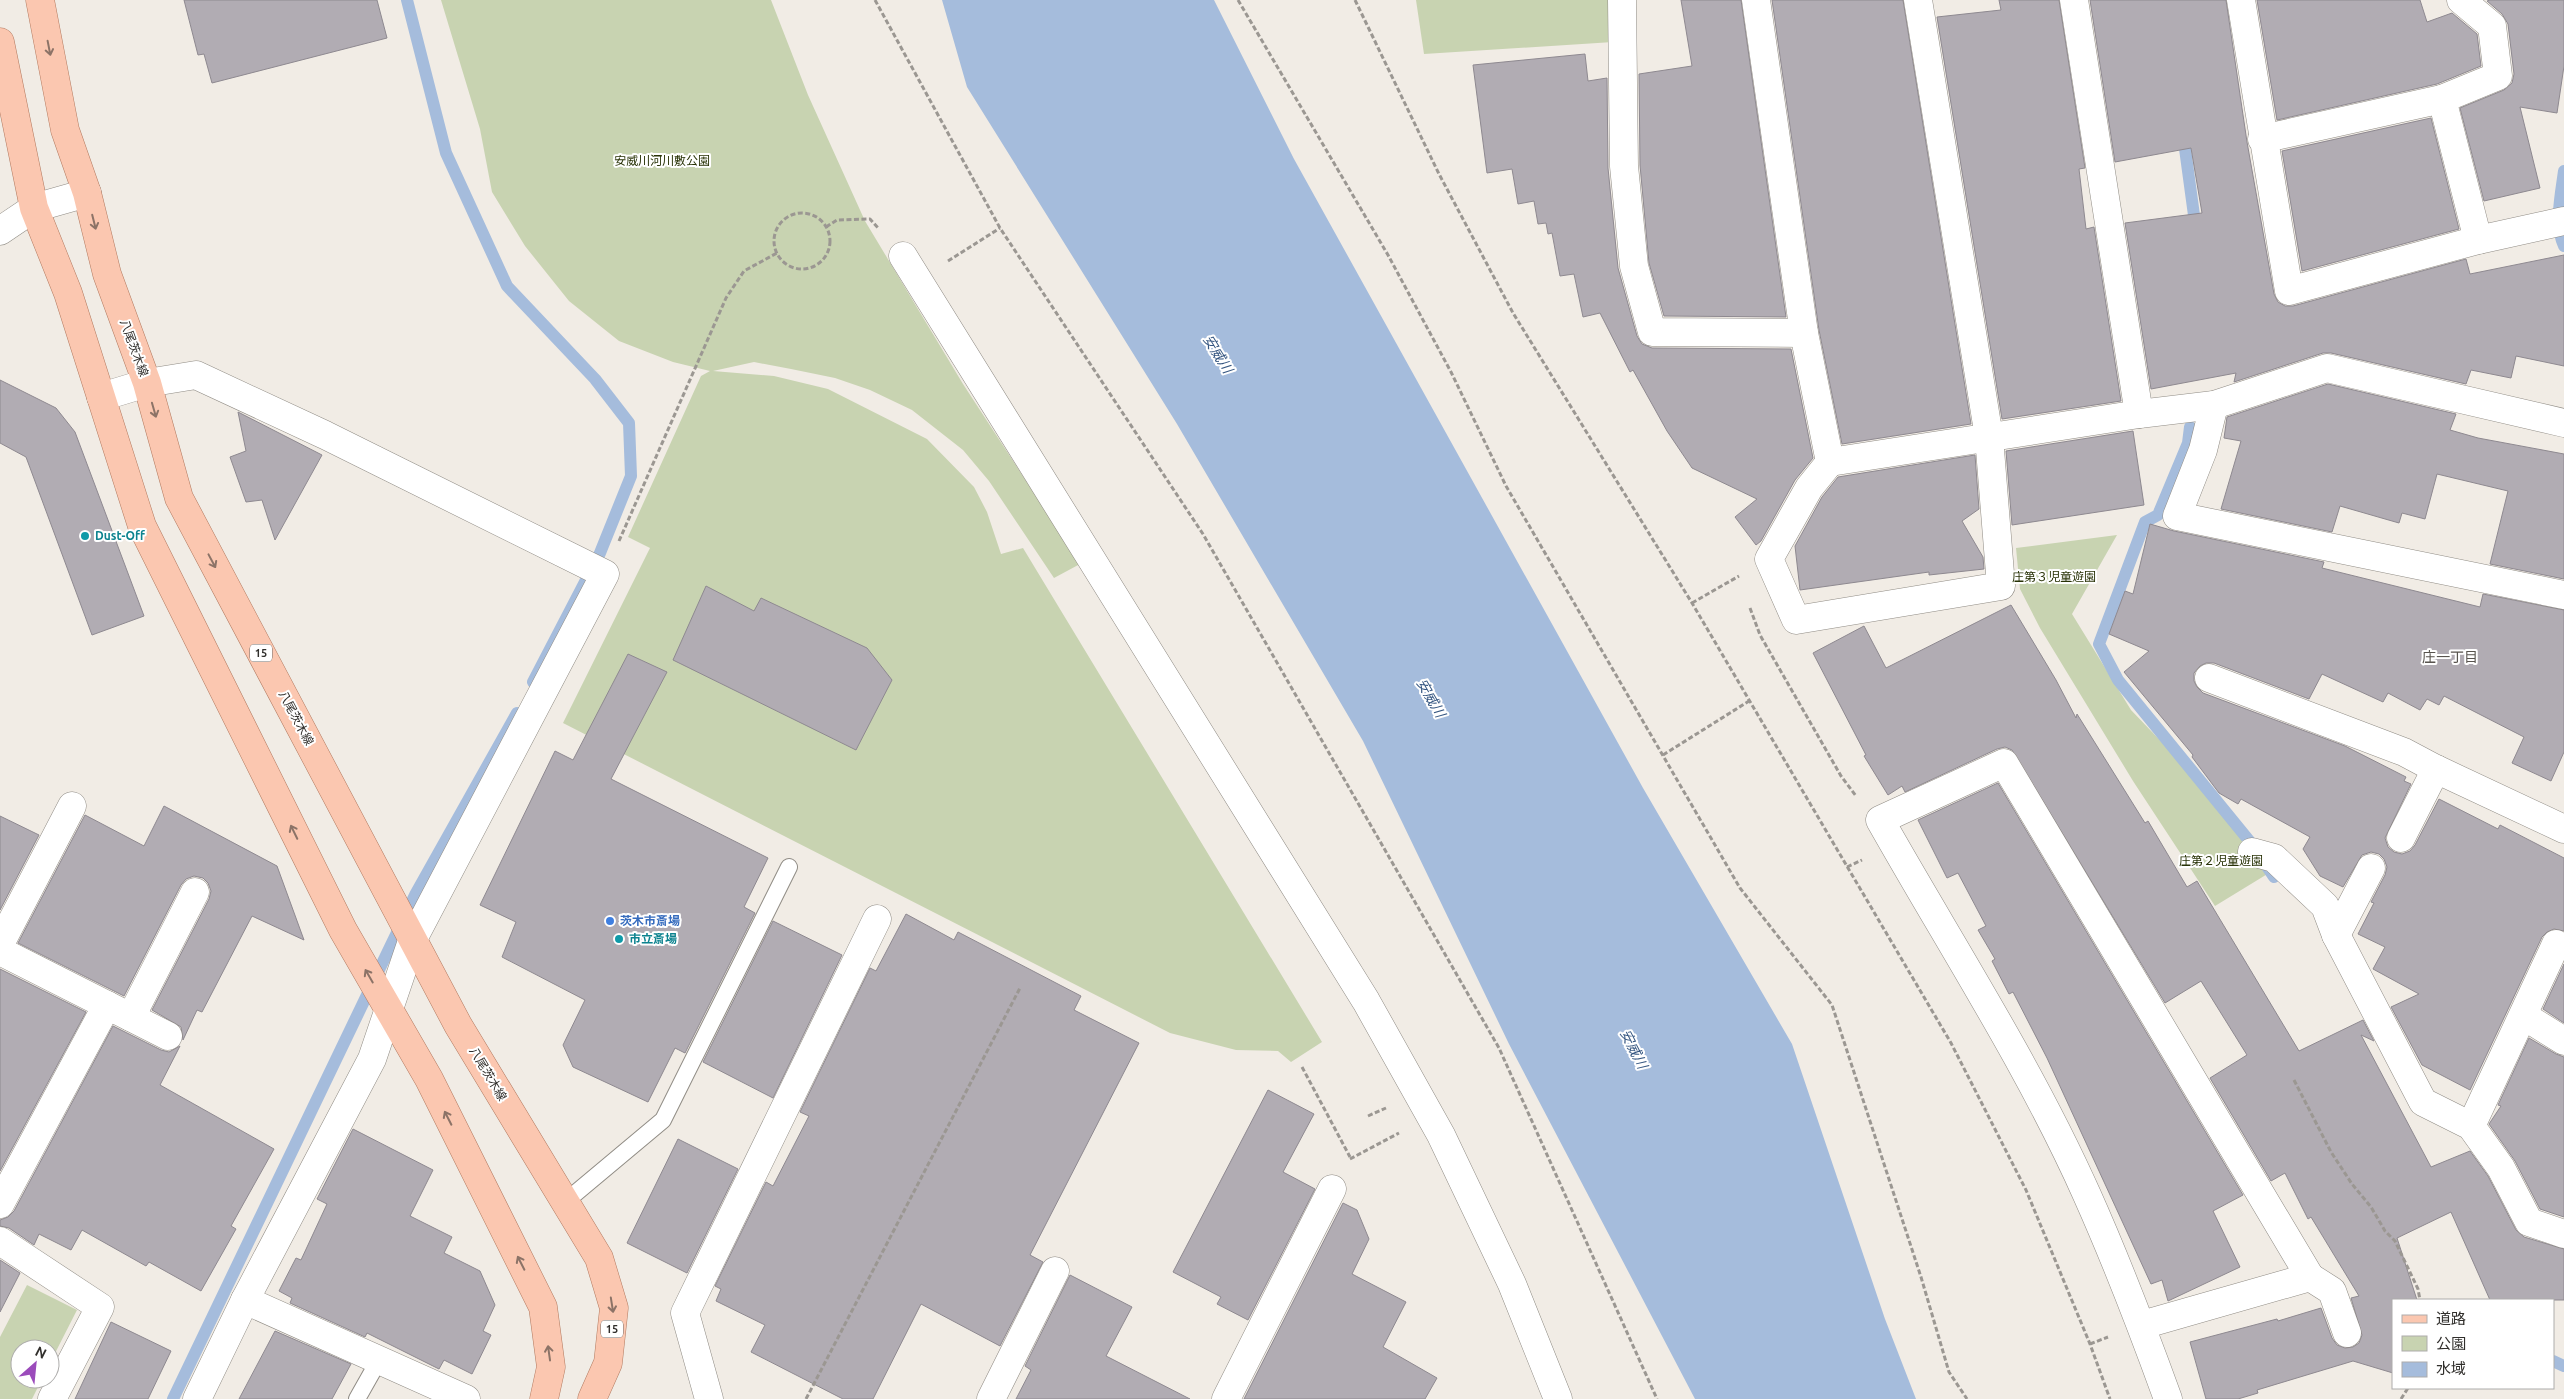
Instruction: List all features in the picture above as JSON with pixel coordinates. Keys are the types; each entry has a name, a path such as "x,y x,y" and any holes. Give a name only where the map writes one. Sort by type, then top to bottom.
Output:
{"main road":[{"name":"八尾茨木線","path":"40,0 65,130 87,193 107,274 147,383 180,498 458,1025 599,1258 614,1308 608,1363 592,1399"},
{"path":"0,42 34,208 68,293 142,526 343,930 428,1079 543,1307 551,1366 544,1399"}],"street":[{"path":"1622,0 1624,166 1634,266 1652,332 1804,332"},
{"path":"1756,0 1804,332 1830,462"},
{"path":"1918,0 1989,438 2002,586 1796,620 1769,559 1809,488 1830,462 1989,438 2139,414 2214,405 2327,368 2564,423"},
{"path":"2074,0 2139,414"},
{"path":"2241,0 2288,291 2478,240 2564,221"},
{"path":"2262,139 2442,99 2498,76 2492,26 2461,0"},
{"path":"2442,99 2478,240"},
{"path":"0,231 34,208 87,193"},
{"path":"903,256 1361,992 1431,1116 1512,1284 1558,1399"},
{"path":"102,397 147,383 196,375 325,435 605,574 412,941 372,1059 245,1300 197,1399"},
{"path":"2214,405 2202,450 2177,516 2564,595"},
{"path":"2208,678 2404,752 2436,769 2559,817"},
{"path":"2168,1399 2142,1325 2086,1194 2023,1069 1880,820 2004,763 2310,1277 2332,1291 2347,1333"},
{"path":"2401,838 2436,769"},
{"path":"0,944 72,806"},
{"path":"2263,855 2325,906 2336,935 2422,1102 2471,1126 2501,1168 2528,1222 2564,1234"},
{"path":"2336,935 2371,868"},
{"path":"131,1017 195,892"},
{"path":"709,1399 686,1313 878,919"},
{"path":"2471,1126 2556,944"},
{"path":"0,951 168,1036"},
{"path":"0,1204 107,1005"},
{"path":"2524,1016 2564,1041"},
{"path":"1226,1399 1332,1189"},
{"path":"0,1240 100,1307 52,1399"},
{"path":"991,1399 1055,1271"},
{"path":"2142,1325 2310,1277"},
{"path":"245,1300 466,1399"}],"lane":[{"path":"565,1202 663,1120 789,867"},
{"path":"357,1399 378,1360"}],"path":[{"path":"875,0 1000,228 1203,534 1498,1048 1657,1399"},
{"path":"1238,0 1388,256 1451,372 1506,486 1740,888 1832,1005 1921,1277 1949,1372 1966,1399"},
{"path":"1354,0 1439,174 1513,313 1692,603 1951,1043 2026,1190 2090,1344 2110,1399"},
{"path":"792,214 811,214 826,226 830,244 822,260 815,265 798,268 782,260 776,253 774,235 784,219 792,214"},
{"path":"826,226 837,220 870,220 903,256"},
{"path":"918,280 1000,228"},
{"path":"605,574 726,298 744,271 776,253"},
{"path":"1692,603 1743,573 1744,582"},
{"path":"1748,598 1751,615 1760,635 1841,776 1868,813 1880,820"},
{"path":"1663,755 1749,700"},
{"path":"806,1399 1020,988"},
{"path":"1302,1067 1350,1159 1354,1174 1332,1189"},
{"path":"2294,1080 2331,1152 2352,1184 2371,1207 2385,1231 2395,1241 2418,1289 2420,1299"},
{"path":"1350,1159 1431,1116"}],"green space":[{"name":"安威川河川敷公園","path":"441,0 771,0 808,95 865,221 963,384 1080,564 1054,578 989,481 963,450 912,410 870,390 835,378 791,369 754,362 713,371 774,376 828,389 927,439 974,487 987,512 1001,554 1023,548 1322,1042 1291,1062 1278,1051 1236,1050 1170,1033 563,723 650,548 628,537 701,376 710,371 673,362 619,341 569,301 525,246 492,192 480,129"},
{"path":"1416,0 1612,0 1613,42 1424,54"},
{"path":"2117,535 2072,614 2131,710 2176,757 2269,873 2215,906 2133,781 2040,628 2020,589 2016,548"},
{"path":"27,1285 77,1310 60,1343 60,1339 10,1339 10,1389 37,1389 32,1399 0,1399 0,1337"}],"water":[{"name":"安威川","path":"942,0 1214,0 1294,159 1643,788 1792,1044 1885,1319 1916,1399 1695,1399 1509,1044 1363,741 1177,424 967,87"}],"building":[{"path":"184,0 377,0 387,38 212,83 204,54 198,55"},
{"path":"1681,0 1741,0 1786,317 1664,316 1649,263 1640,165 1639,74 1692,66"},
{"path":"1772,0 1903,0 1971,424 1842,444 1819,330"},
{"path":"1999,0 2059,0 2085,168 2079,169 2086,229 2094,227 2121,401 2002,419 1937,17 2001,10"},
{"path":"2090,0 2226,0 2247,142 2274,294 2278,302 2285,306 2293,306 2466,259 2470,274 2564,255 2564,366 2516,356 2511,378 2471,370 2466,384 2331,353 2323,353 2234,382 2236,373 2151,389 2125,223 2202,213 2191,148 2115,162"},
{"path":"2257,0 2420,0 2427,22 2452,13 2477,34 2481,66 2437,84 2277,120"},
{"path":"2564,0 2564,66 2557,113 2520,107 2540,188 2484,201 2460,108 2504,90 2512,83 2514,74 2508,24 2502,14 2487,1"},
{"path":"1585,54 1588,81 1607,78 1608,168 1618,268 1637,336 1642,344 1652,348 1791,349 1813,458 1795,480 1761,541 1756,545 1735,517 1757,499 1692,468 1667,431 1633,370 1630,372 1600,313 1583,317 1574,274 1560,276 1552,233 1548,234 1546,223 1538,224 1534,201 1518,204 1512,169 1487,173 1473,65"},
{"path":"2431,118 2459,229 2302,271 2282,151"},
{"name":"Dust-Off","path":"0,380 56,408 75,432 144,616 92,635 26,457 0,443"},
{"path":"2328,384 2456,414 2450,430 2478,438 2564,454 2564,579 2490,564 2508,491 2437,474 2425,519 2402,513 2399,523 2340,506 2332,532 2221,509 2241,441 2224,438 2227,417"},
{"path":"238,412 322,455 275,540 262,500 246,502 230,457 246,451"},
{"path":"2133,431 2144,505 2012,525 2006,451"},
{"path":"1975,455 1979,509 1962,521 1983,557 1984,569 1929,575 1929,572 1800,590 1795,546 1822,497 1838,477"},
{"path":"2150,524 2174,531 2324,562 2322,568 2480,607 2483,594 2564,610 2564,752 2551,781 2512,763 2524,737 2444,696 2439,705 2427,699 2420,710 2388,693 2383,702 2322,674 2309,699 2214,663 2206,663 2200,666 2194,673 2194,681 2203,693 2345,746 2406,777 2404,781 2411,784 2385,838 2388,847 2394,852 2402,854 2410,851 2439,799 2498,829 2500,825 2564,858 2564,931 2554,929 2542,937 2470,1090 2422,1065 2391,1007 2419,994 2373,969 2385,947 2358,934 2374,903 2371,902 2385,875 2387,867 2384,859 2379,854 2371,852 2362,855 2343,887 2320,876 2303,849 2310,837 2241,799 2238,804 2219,793 2192,757 2193,755 2124,672 2149,651 2109,634 2125,591 2133,594"},
{"path":"706,586 754,611 761,598 867,648 892,680 856,750 673,660"},
{"path":"2011,605 2056,680 2076,718 2077,714 2145,823 2148,821 2187,887 2197,881 2299,1051 2363,1020 2374,1041 2361,1035 2431,1167 2470,1151 2488,1176 2516,1230 2524,1237 2564,1249 2564,1300 2490,1299 2451,1212 2397,1238 2417,1299 2392,1299 2392,1373 2353,1361 2257,1390 2258,1393 2238,1399 2206,1399 2190,1342 2277,1319 2278,1321 2321,1308 2332,1338 2337,1345 2345,1348 2353,1347 2359,1343 2362,1335 2351,1298 2359,1296 2311,1217 2308,1219 2285,1173 2271,1181 2210,1078 2247,1055 2201,981 2165,1003 2012,750 2005,747 1997,749 1905,792 1902,786 1888,795 1864,756 1866,755 1813,653 1864,626 1886,668"},
{"name":"市立斎場","path":"628,654 667,672 611,779 768,858 744,907 755,913 685,1053 675,1048 648,1102 573,1067 563,1045 585,1000 502,957 516,922 480,905 555,751 573,760"},
{"path":"1998,783 2243,1195 2213,1211 2240,1267 2168,1301 2162,1280 2151,1284 2047,1058 2013,992 2009,994 1992,961 1995,959 1978,930 1986,926 1958,873 1947,878 1918,820"},
{"path":"164,806 277,866 304,940 252,916 202,1012 197,1010 183,1040 181,1027 152,1010 209,899 211,891 208,883 203,878 194,876 186,879 181,885 124,996 18,943 85,815 144,846"},
{"path":"0,816 39,835 0,910"},
{"path":"906,914 954,940 958,932 1081,996 1074,1010 1139,1043 1030,1255 1043,1262 1000,1346 921,1304 873,1399 843,1399 751,1352 765,1325 716,1301 721,1289 715,1286 766,1182 773,1186 809,1116 800,1112 870,968 876,971"},
{"path":"773,921 842,955 773,1098 703,1062"},
{"path":"2564,964 2564,1023 2543,1009"},
{"path":"0,969 86,1012 0,1171"},
{"path":"113,1026 161,1050 169,1052 180,1046 160,1085 274,1149 231,1226 236,1229 201,1291 149,1262 146,1266 82,1230 71,1250 39,1234 34,1245 9,1228 0,1226 0,1220 8,1217 14,1211"},
{"path":"2529,1038 2564,1057 2564,1217 2540,1209 2515,1161 2489,1124 2501,1106 2498,1105"},
{"path":"1268,1090 1314,1114 1283,1172 1315,1189 1248,1320 1217,1304 1221,1297 1173,1272"},
{"path":"353,1129 433,1170 410,1216 452,1237 444,1253 480,1271 495,1305 483,1331 491,1335 472,1374 444,1360 439,1369 367,1333 365,1337 290,1303 292,1298 279,1291 296,1258 301,1260 327,1204 317,1199"},
{"path":"678,1139 738,1169 687,1273 627,1243"},
{"path":"1343,1203 1357,1210 1369,1239 1352,1274 1406,1302 1383,1347 1437,1378 1425,1399 1244,1399"},
{"path":"0,1260 20,1273 0,1312"},
{"path":"1070,1275 1132,1307 1106,1356 1190,1399 1016,1399 1031,1370 1025,1366"},
{"path":"111,1322 171,1351 148,1399 75,1399"},
{"path":"275,1331 351,1364 332,1399 239,1399"}],"waterway":[{"path":"407,0 446,153 507,286 595,379 629,423 631,476 600,553 533,682"},
{"path":"2183,134 2196,230"},
{"path":"2564,171 2559,219 2559,229 2564,246"},
{"path":"2190,427 2188,443 2158,515 2145,522 2099,644 2118,680 2251,843 2274,877"},
{"path":"173,1399 415,895 517,713"},
{"path":"2554,1361 2564,1366"}],"place":[{"name":"Dust-Off","path":"85,536"},
{"name":"茨木市斎場","path":"610,921"},
{"name":"市立斎場","path":"619,939"}],"district":[{"name":"庄一丁目","path":"2450,657"}],"park label":[{"name":"庄第３児童遊園","path":"2054,577"},
{"name":"庄第２児童遊園","path":"2221,861"}]}
